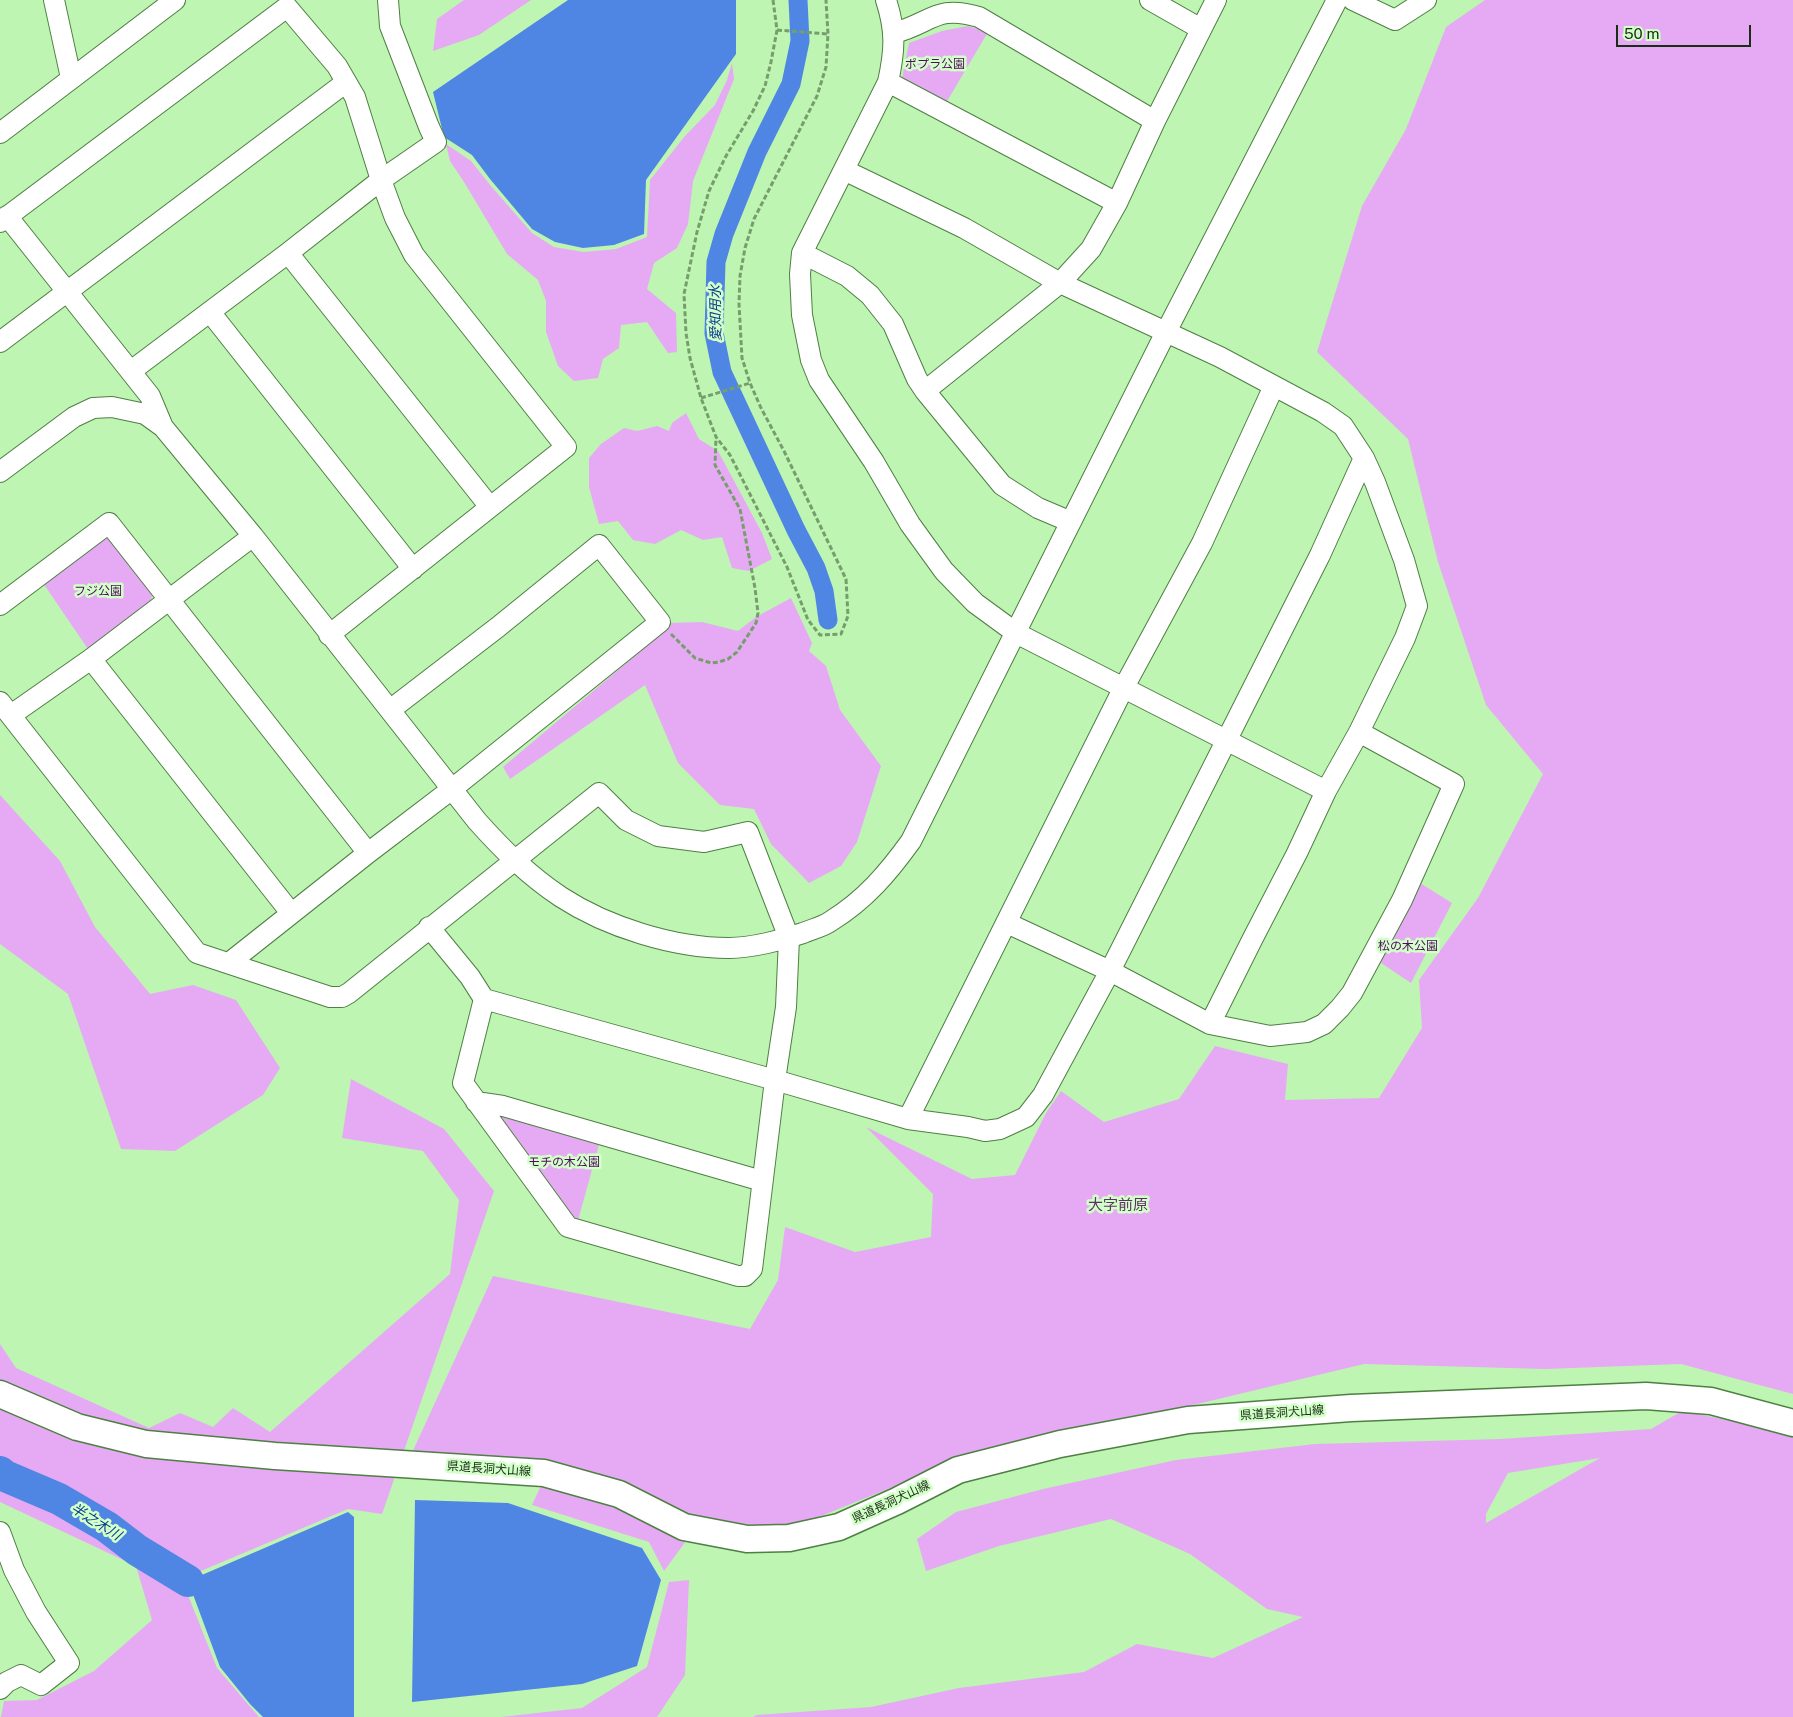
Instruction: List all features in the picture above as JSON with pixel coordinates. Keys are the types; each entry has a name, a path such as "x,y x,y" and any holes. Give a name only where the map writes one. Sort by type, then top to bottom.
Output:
{"main road":[{"name":"県道長洞犬山線","path":"0,1394 77,1428 146,1444 275,1456 544,1474 619,1494 684,1527 747,1539 789,1538 839,1527 897,1501 958,1470 1060,1444 1188,1420 1352,1408 1646,1396 1711,1401 1793,1423"}],"street":[{"path":"54,0 71,78"},
{"path":"0,133 174,0"},
{"path":"131,371 288,253 381,180 436,142 390,26 388,0"},
{"path":"886,0 894,32 892,64 888,82 802,253 800,274 802,315 811,360 819,380 874,462 910,524 944,571 975,603 1016,633 1326,791"},
{"path":"1150,0 1201,29"},
{"path":"925,391 1060,283 1091,249 1117,203 1155,121 1216,0"},
{"path":"0,472 74,417 92,408 112,406 144,414 163,427 253,536 477,821 515,862 561,897 595,916 630,930 684,944 730,948 789,938 829,923 856,904 888,873 911,841 1166,332 1337,0"},
{"path":"1353,0 1395,20 1426,0"},
{"path":"163,427 150,396 131,371 118,358 67,292 4,219 286,7 337,66 345,83 355,97 395,218 414,255 566,446 329,635"},
{"path":"894,32 910,29 935,15 948,12 963,12 979,17 1155,121"},
{"path":"888,82 1117,203"},
{"path":"0,342 345,83"},
{"path":"844,170 964,228 1060,283 1220,357 1323,412 1342,426 1364,458 1375,482 1404,560 1417,606 1405,638 1359,732 1326,791 1297,854 1252,938 1210,1024"},
{"path":"288,253 490,507"},
{"path":"802,253 847,276 870,295 893,324 917,379 925,391 1002,485 1038,508 1071,522"},
{"path":"210,312 413,569"},
{"path":"908,1119 1123,689 1202,544 1274,386"},
{"path":"430,927 470,977 484,999 908,1119 984,1131 1000,1129 1026,1117 1043,1095 1110,971 1320,556 1364,458"},
{"path":"0,605 108,523 368,853"},
{"path":"253,536 92,659 5,709 198,954 330,997 342,997 349,993 599,793 626,820 658,836 704,842 748,832 789,938 786,1008 775,1080 752,1269 745,1276 738,1276 568,1227 463,1083 484,999"},
{"path":"229,964 291,913 452,789 660,622 599,545 498,628 390,710"},
{"path":"92,659 291,913"},
{"path":"1007,923 1110,971 1210,1024 1270,1036 1307,1032 1324,1024 1352,993 1402,900 1454,784 1359,732"},
{"path":"476,1102 503,1106 762,1181"},
{"path":"0,1532 14,1570 32,1604 70,1663 40,1685 21,1674 7,1682 0,1689"}],"path":[{"path":"773,0 777,30 765,86 709,191 689,260 684,294 686,333 690,358 701,398 716,437 730,455 744,481 787,567 808,620 820,635 841,634"},
{"path":"777,30 828,34"},
{"path":"701,398 750,383"},
{"path":"660,622 686,650 696,658 711,663 728,659 738,652 756,624 758,613 755,588 740,509 715,465 716,437"}],"green space":[{"path":"464,0 531,0 479,35 433,51 437,19"},
{"path":"1485,0 1793,0 1793,1394 1681,1364 1545,1369 1364,1364 952,1463 794,1527 700,1522 664,1571 649,1542 532,1505 551,1464 411,1455 493,1276 750,1329 778,1280 785,1227 855,1252 931,1237 933,1194 866,1127 972,1179 1015,1175 1046,1113 1061,1091 1104,1122 1179,1099 1215,1046 1288,1064 1285,1100 1379,1098 1422,1028 1419,980 1478,898 1543,774 1486,705 1438,562 1408,439 1317,352 1362,206 1406,129 1446,27"},
{"name":"ポプラ公園","path":"968,26 988,32 946,103 902,78 909,43 942,31"},
{"path":"732,63 734,79 693,181 688,224 677,248 654,263 647,289 676,313 677,352 668,353 647,322 621,325 619,348 603,359 598,378 574,381 558,366 546,332 546,301 538,280 507,254 450,161 446,144 471,161 532,233 554,247 584,252 616,249 647,237 650,180 685,136 715,105 727,80"},
{"path":"686,413 699,439 718,451 762,533 772,559 749,571 732,568 722,537 703,540 681,530 655,544 633,540 618,521 599,524 589,487 589,458 601,444 624,428 637,431 657,426 669,431 672,423"},
{"name":"フジ公園","path":"106,536 152,594 151,603 88,649 43,583"},
{"path":"791,598 812,643 809,651 826,666 840,710 881,766 857,842 841,866 809,883 771,844 754,809 720,805 678,763 645,685 510,779 503,767 642,650 637,645 670,623 702,622 738,631 756,617"},
{"path":"0,795 60,861 95,927 150,994 193,985 236,1000 280,1068 263,1095 175,1151 121,1149 68,994 0,944"},
{"name":"松の木公園","path":"1420,883 1452,903 1411,983 1378,961"},
{"path":"351,1079 444,1129 494,1191 382,1514 348,1509 189,1576 184,1585 217,1668 259,1717 1,1717 4,1701 37,1700 94,1671 152,1620 136,1566 0,1502 0,1344 16,1368 149,1428 180,1413 213,1427 233,1408 270,1432 450,1274 459,1200 423,1151 342,1138"},
{"name":"モチの木公園","path":"488,1112 600,1141 577,1224"},
{"path":"1682,1411 1793,1433 1793,1717 753,1717 757,1715 871,1707 959,1688 1084,1672 1137,1644 1213,1658 1303,1617 1267,1609 1190,1554 1111,1519 999,1546 926,1571 917,1539 956,1512 1043,1489 1176,1460 1315,1444 1501,1439 1651,1429","holes":["1600,1458 1486,1523 1486,1514 1508,1473"]},
{"path":"689,1580 685,1675 657,1717 501,1717 582,1708 647,1667 669,1582"}],"water":[{"path":"568,0 736,0 736,54 646,180 644,234 614,245 583,248 555,242 532,229 472,155 444,137 433,92"},
{"path":"415,1500 508,1503 642,1548 661,1580 637,1666 582,1684 412,1702"},
{"path":"348,1512 354,1517 354,1717 263,1717 220,1667 188,1581"}],"waterway":[{"name":"愛知用水","path":"798,0 800,41 791,84 757,152 724,234 716,262 714,333 722,372 796,530 816,568 824,591 828,620"},
{"name":"半之木川","path":"0,1472 5,1476 59,1499 107,1527 137,1550 188,1581"}],"district":[{"name":"大字前原","path":"1118,1205"}]}
